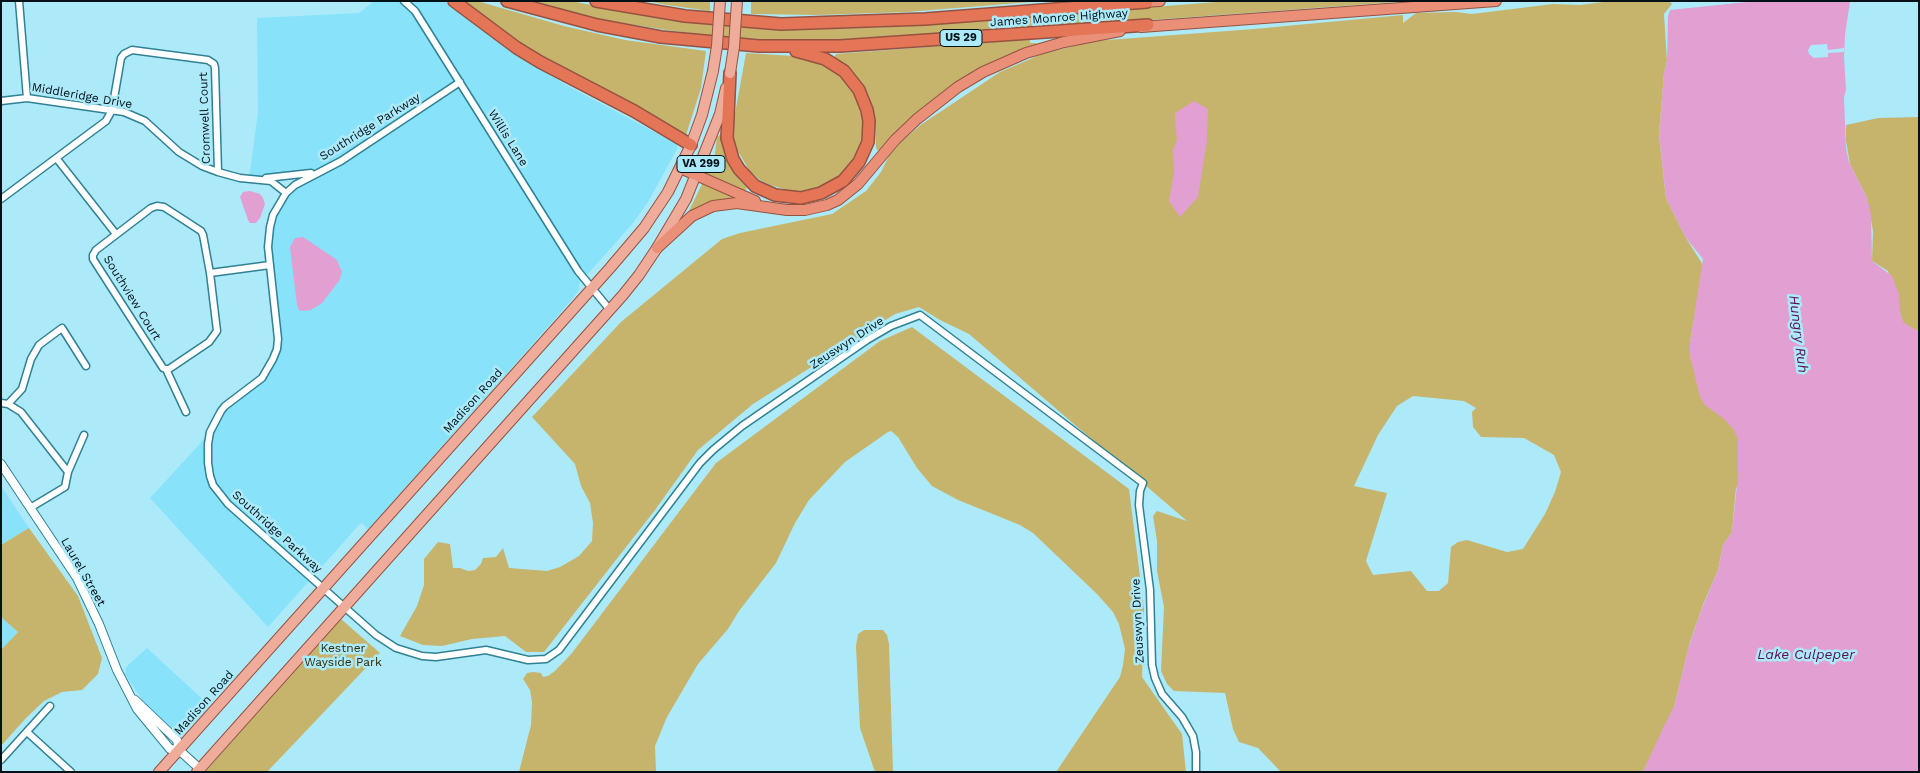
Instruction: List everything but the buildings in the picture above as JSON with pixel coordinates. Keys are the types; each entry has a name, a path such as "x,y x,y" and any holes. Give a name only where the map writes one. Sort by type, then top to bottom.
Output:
{"highway":[{"path":"454,1 517,48 540,62 634,111 691,145"},
{"name":"James Monroe Highway","path":"507,1 596,25 661,37 774,46 849,46 1496,1"},
{"name":"James Monroe Highway","path":"596,1 685,16 781,24 856,23 1160,1"},
{"path":"628,1 685,16"},
{"path":"1119,1 1147,2"},
{"path":"658,248 692,216 713,206 737,203 787,210 805,210 838,200 858,184 895,140 930,107 958,87 1004,62 1057,43 1148,25"},
{"path":"730,73 727,138 733,160 747,178 755,186 786,198 811,197 836,186 850,175 859,162 868,142 870,121 864,101 853,80 835,63 816,56 774,46"},
{"path":"680,168 773,208"}],"main road":[{"name":"Madison Road","path":"159,772 644,228 680,168 702,115 717,46 720,1"},
{"name":"VA 299","path":"658,248 673,224 697,175 720,114 730,73 738,1"},
{"path":"198,770 610,310 658,248"}],"street":[{"path":"19,1 27,98"},
{"name":"Willis Lane","path":"404,1 415,11 578,270 610,310"},
{"name":"Cromwell Court","path":"112,110 121,58 128,51 132,50 212,62 216,68 218,172"},
{"name":"Southridge Parkway","path":"344,607 228,504 213,485 208,463 208,444 215,422 225,406 262,378 277,349 278,339 268,247 273,214 286,193 302,180 342,161 460,82"},
{"name":"Middleridge Drive","path":"1,102 16,98 27,98 129,114 145,121 179,152 202,166 218,172 272,181 286,193"},
{"path":"1,199 106,121 112,110"},
{"path":"57,159 116,234"},
{"path":"255,179 319,172"},
{"name":"Southview Court","path":"164,207 203,235 210,273 217,330 209,342 166,369 163,368 93,259 93,255 96,250 151,208 164,207"},
{"path":"210,273 270,265"},
{"name":"Zeuswyn Drive","path":"344,607 387,643 409,653 436,657 486,650 528,660 546,659 559,650 700,464 713,450 742,426 867,340 891,326 920,315 1143,483 1140,491 1139,505 1150,590 1152,665 1162,694 1182,717 1193,736 1196,752 1196,772"},
{"path":"68,472 21,412 5,403 22,389 31,359 39,345 62,328 86,366"},
{"path":"166,369 186,412"},
{"path":"30,508 65,487 68,472 84,436"},
{"name":"Laurel Street","path":"1,464 83,590 117,670 132,698 177,740 179,750 198,770"},
{"path":"1,760 50,706"},
{"path":"27,732 71,772"}],"shaded area":[{"path":"374,1 444,1 512,52 568,86 677,144 677,149 648,202 633,223 579,284 579,290 569,303 368,530 362,523 359,525 268,627 150,498 197,447 240,394 262,378 277,342 270,265 272,219 286,193 310,175 249,179 258,112 257,18 359,13"},
{"path":"1,486 29,528 1,545"},
{"path":"1,617 18,632 1,650"},
{"path":"147,648 210,706 188,728 175,729 164,724 145,704 125,674 126,667"}],"green space":[{"path":"460,1 477,1 564,26 625,40 706,51 701,88 686,135 543,61"},
{"path":"527,1 571,1 667,20 777,29 925,25 1229,1 1410,1 959,34 850,40 792,40 729,38 667,30 597,19"},
{"path":"647,1 710,1 710,11 667,5"},
{"path":"751,1 1044,1 907,12 818,15 751,14"},
{"path":"1611,1 1669,1 1672,4 1664,14 1667,61 1664,74 1659,135 1666,198 1686,238 1703,265 1690,343 1765,454 1736,488 1732,532 1723,545 1718,570 1690,642 1674,707 1643,772 1281,772 1258,748 1239,742 1233,729 1225,693 1174,691 1167,684 1161,671 1164,607 1157,571 1157,541 1153,516 1157,511 1187,521 969,334 919,307 895,314 753,404 698,450 655,510 544,652 526,652 505,636 472,639 442,646 423,645 400,636 417,606 424,585 424,559 438,542 450,544 453,568 468,571 475,570 481,564 483,558 496,557 503,548 509,568 547,571 560,567 579,556 592,541 593,523 590,503 581,486 575,464 532,417 621,322 722,239 740,233 832,214 866,191 881,172 889,156 902,141 922,124 1000,72 1042,54 1094,41 1403,15 1403,23 1416,13 1456,12 1472,14 1553,4 1580,5","holes":["1413,396 1464,401 1476,408 1472,412 1473,427 1481,437 1524,438 1554,455 1561,472 1555,492 1545,514 1523,549 1507,552 1467,540 1458,542 1451,547 1448,583 1439,591 1427,591 1411,571 1373,575 1366,561 1387,493 1354,486 1378,435 1397,406"]},
{"path":"1030,39 1030,43 1036,43 1038,47 1012,57 892,138 879,150 876,147 875,120 868,94 855,75 834,58 836,54"},
{"path":"746,53 794,56 822,61 842,73 864,108 864,135 856,159 841,177 812,191 801,192 770,185 760,180 749,170 735,146 732,130"},
{"path":"1919,117 1919,332 1903,323 1888,271 1872,261 1873,231 1867,198 1850,164 1846,141 1846,125 1878,118"},
{"path":"721,134 731,165 738,178 747,188 743,193 705,174 714,160 717,137"},
{"path":"703,182 737,198 685,219"},
{"path":"912,327 1129,489 1144,609 1142,677 1182,734 1186,772 1056,772 1120,677 1125,649 1119,624 1113,612 1097,594 1033,533 1020,525 958,500 932,486 917,468 898,437 891,431 845,462 809,500 795,523 776,563 739,611 728,629 698,664 667,717 655,746 656,772 519,772 531,725 532,702 530,690 523,679 527,673 541,673 543,677 548,676 572,653 716,463 880,341"},
{"path":"29,528 78,596 102,658 98,674 82,690 62,692 44,701 1,746 1,650 18,632 1,617 1,545"},
{"name":"Kestner Wayside Park","path":"341,619 380,653 267,772 205,772"},
{"path":"864,630 883,630 887,635 889,644 893,772 875,772 860,728 856,646 858,634"}],"water":[{"name":"Lake Culpeper","path":"1757,1 1850,2 1845,34 1844,57 1846,148 1849,162 1867,198 1871,215 1872,261 1892,276 1899,294 1900,313 1903,322 1919,332 1919,772 1643,772 1674,707 1689,646 1718,570 1723,545 1732,532 1738,476 1738,439 1733,429 1724,419 1705,405 1700,397 1690,356 1690,343 1703,259 1686,238 1666,198 1659,135 1664,74 1667,61 1668,16 1670,10"},
{"path":"1194,101 1208,109 1207,140 1198,197 1180,217 1169,201 1174,172 1173,150 1177,140 1175,113"},
{"path":"250,191 260,194 265,204 256,223 250,223 248,220 240,197 243,192"},
{"path":"303,237 337,260 342,272 339,281 322,303 311,310 303,311 299,310 297,305 290,247 295,238"}],"pier":[{"path":"1827,44 1828,50 1844,48 1844,52 1828,53 1828,57 1814,58 1809,54 1808,50 1811,45"}],"water label":[{"name":"Hungry Ruh","path":"1798,334"}]}
